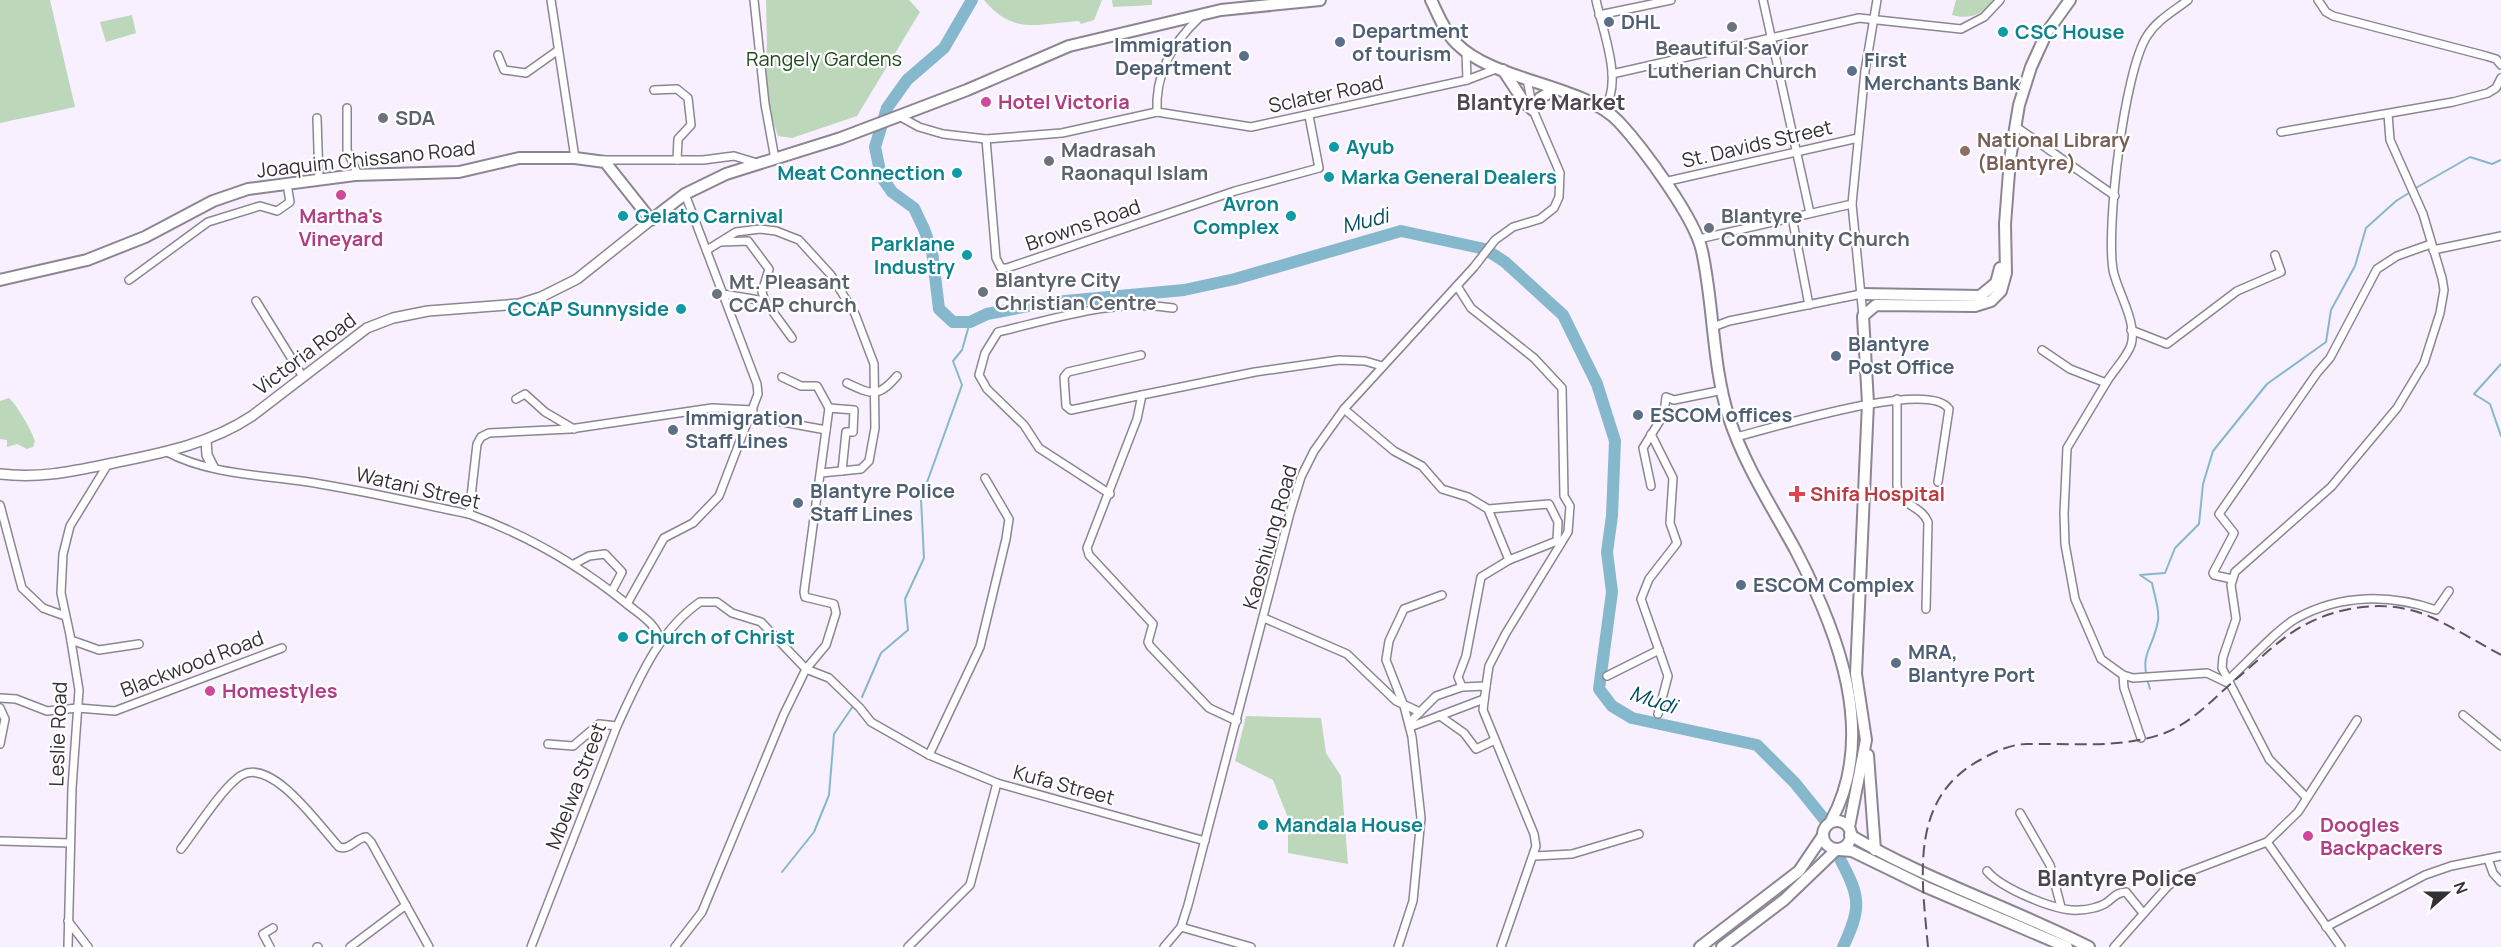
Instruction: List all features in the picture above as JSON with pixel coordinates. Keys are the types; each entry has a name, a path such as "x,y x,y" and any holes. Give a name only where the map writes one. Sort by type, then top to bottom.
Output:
{"highway":[{"path":"596,160 609,165 651,220 685,194 708,182 895,118 1069,46 1204,14 1320,0"},
{"path":"1431,0 1450,35 1466,52 1501,69 1604,108 1621,124 1664,182 1699,239 1723,390 1736,437 1760,491 1796,551 1820,602 1846,678 1852,716 1849,770 1837,810 1799,871 1700,947"},
{"path":"1875,849 1866,740 1856,674 1868,403 1863,316 1876,305 1975,306 1991,302 2001,291 2006,273 2005,224 2014,126 2024,87 2038,51 2047,32 2070,0"},
{"path":"1501,69 1524,102 1533,110 1539,98 1554,90"},
{"name":"Joaquim Chissano Road","path":"0,280 87,260 145,237 231,193 358,175 459,172 519,158 596,160"},
{"path":"1861,294 1962,297 1987,293 1999,277 2005,224"},
{"path":"1722,947 1784,900 1837,850 1850,831 1866,740"},
{"path":"1831,821 1842,820 1850,831 1875,849 1905,865 2054,929 2089,947"},
{"path":"1822,837 1826,847 1852,851 1926,887 2067,947"}],"main road":[{"name":"Victoria Road","path":"0,474 34,477 167,452 206,440 232,429 367,328 393,318 428,311 519,304 557,291 577,279 651,220"},
{"path":"206,440 207,455 213,467"}],"street":[{"path":"551,0 575,158"},
{"path":"754,0 765,104 774,159"},
{"path":"1596,0 1612,74 1610,100 1604,108"},
{"path":"1599,15 1671,0"},
{"path":"1763,0 1810,213"},
{"path":"1863,316 1852,204 1858,138 1877,0"},
{"path":"1612,74 1844,21 1874,18 1961,29 1984,17 2000,0"},
{"path":"2188,0 2164,17 2146,36 2128,104 2111,221 2114,271 2131,330 2132,345 2067,448 2065,534 2075,599 2101,659 2123,675 2133,678 2207,673 2229,682"},
{"path":"2318,0 2326,12 2333,16 2486,56 2496,59 2501,65"},
{"path":"895,118 943,134 986,140 1062,133 1157,112 1159,76 1164,64 1176,43 1204,14"},
{"path":"498,56 504,70 526,73 557,51"},
{"path":"1466,52 1467,80"},
{"name":"Sclater Road","path":"1157,112 1239,127 1310,116 1467,80 1501,69"},
{"path":"2281,132 2388,114 2488,93 2496,88 2501,78"},
{"name":"Kaoshiung Road","path":"1181,927 1301,477 1314,451 1344,409 1474,267 1495,240 1513,227 1548,214 1559,197 1561,184 1557,161 1533,110 1527,79"},
{"path":"654,90 677,89 688,98 692,125 678,139 677,160"},
{"path":"346,108 347,150 358,175"},
{"path":"2306,797 2269,759 2229,682 2222,663 2236,619 2232,579 2243,563 2283,531 2331,487 2397,408 2424,363 2443,303 2442,278 2417,199 2390,140 2388,114"},
{"name":"Browns Road","path":"986,140 998,265 1007,268 1235,191 1319,168 1310,116"},
{"path":"317,118 319,180"},
{"path":"2014,126 2115,195"},
{"name":"St. Davids Street","path":"1664,182 1858,138"},
{"path":"596,160 677,160 734,156 759,163"},
{"path":"129,280 208,222 260,206 277,211 290,202 288,184"},
{"path":"627,604 664,538 693,523 719,496 758,394 757,384 685,194"},
{"path":"1699,239 1852,204"},
{"path":"1792,217 1809,305"},
{"path":"707,250 736,232 760,229 799,240 831,274 859,323 874,364 876,392 875,428 867,466 821,473"},
{"path":"2232,579 2212,573 2234,533 2219,514 2330,358 2377,269 2397,256 2432,247 2501,237"},
{"path":"722,242 748,241 762,258 769,269 762,292 765,301 792,338"},
{"path":"2131,330 2167,344 2237,291 2281,272 2275,255"},
{"path":"1457,286 1471,308 1534,358 1562,388 1564,496 1570,506 1568,532 1506,633 1489,666 1483,710 1534,834 1535,856 1501,947"},
{"path":"723,294 765,301"},
{"path":"1713,327 1729,321 1861,294"},
{"path":"256,301 303,377"},
{"path":"1110,494 1040,448 1024,425 987,389 979,375 985,353 998,332 1073,314 1147,303 1173,308"},
{"path":"2042,350 2070,369 2106,383"},
{"path":"1141,355 1068,372 1064,377 1066,406 1071,410 1255,372 1339,360 1365,361 1382,366"},
{"path":"847,383 869,394 885,390 897,376"},
{"path":"675,947 702,912 767,753 806,669 824,649 836,613 834,604 830,601 805,597 804,592 829,408 816,386 801,386 782,377"},
{"path":"1651,486 1643,448 1664,414 1666,397 1674,400 1723,390"},
{"path":"516,399 525,394 545,412 574,429"},
{"path":"1142,395 1137,418 1123,450 1110,494 1087,548 1089,555 1153,624 1148,642 1150,646 1209,708 1236,721"},
{"path":"1897,399 1897,486 1903,502 1926,516 1928,522 1926,609"},
{"path":"1736,437 1868,403 1897,399 1941,402 1949,409 1938,482"},
{"path":"469,514 477,444 481,437 500,431 574,429 712,408 752,413 826,430"},
{"path":"829,408 854,410 854,432 846,432 842,471"},
{"path":"1344,409 1394,451 1428,471 1442,489 1468,497 1488,509 1549,504 1558,522 1557,541 1509,561 1480,577 1466,656 1458,677 1462,687"},
{"path":"1651,434 1673,478 1670,523 1677,543 1649,579 1641,599 1668,676 1658,714"},
{"name":"Watani Street","path":"167,452 177,458 213,467 321,484 469,514 574,564 612,591 655,628 660,641"},
{"name":"Leslie Road","path":"69,947 70,843 79,690 60,593 65,539 108,464"},
{"path":"929,755 980,647 1006,539 1009,519 985,478"},
{"path":"0,505 3,528 22,588 43,608 65,616"},
{"path":"1488,509 1509,561"},
{"path":"574,564 589,556 605,554 622,572 612,591"},
{"path":"2229,682 2295,618 2328,605 2367,598 2408,600 2436,610 2449,591"},
{"path":"1398,947 1413,901 1420,835 1420,788 1404,706 1386,660 1389,641 1404,609 1442,595"},
{"name":"Mbelwa Street","path":"531,947 617,726 660,641 691,609 709,600 732,613 761,622 806,669"},
{"path":"1264,618 1347,654 1404,706 1420,712"},
{"path":"71,640 99,650 139,644"},
{"name":"Blackwood Road","path":"0,698 16,699 47,711 78,708 118,711 282,648"},
{"path":"1607,676 1659,650"},
{"path":"806,669 829,678 860,708 870,722 929,755 997,783"},
{"path":"2123,675 2124,688 2141,738"},
{"path":"1409,725 1436,696 1462,687 1486,686"},
{"path":"1409,725 1484,699"},
{"path":"0,708 5,719 0,744"},
{"path":"2463,715 2501,746"},
{"path":"1440,716 1464,733 1476,749 1495,740"},
{"path":"2114,947 2143,913 2183,874 2266,842 2298,812 2357,720"},
{"path":"548,744 573,746 599,724 617,726"},
{"path":"181,849 237,778 253,771 263,773 279,781 339,847 346,848 366,837 371,842 429,947"},
{"name":"Kufa Street","path":"908,947 970,885 997,783 1205,840"},
{"path":"2020,813 2050,865 2061,907"},
{"path":"1535,856 1572,854 1640,834"},
{"path":"0,841 70,843"},
{"path":"2266,842 2341,947"},
{"path":"2326,927 2426,875 2451,866 2501,856"},
{"path":"2488,859 2493,873 2501,882"},
{"path":"1987,871 1995,880 2021,893 2061,907 2078,910 2104,904 2120,892 2126,892 2143,913"},
{"path":"350,947 406,905"},
{"path":"68,921 88,947"},
{"path":"1164,947 1181,927 1251,947"},
{"path":"270,947 263,934 273,928"}],"green space":[{"path":"0,0 50,0 75,107 0,123"},
{"name":"Rangely Gardens","path":"766,0 909,0 920,12 857,116 792,138 778,136 764,95 767,44"},
{"path":"984,0 1102,0 1094,20 1081,24 1079,21 1027,25 1005,18"},
{"path":"1112,0 1152,0 1152,5 1113,7"},
{"path":"1956,0 1996,0 1976,15 1964,17 1952,15"},
{"path":"132,15 136,33 106,42 100,22"},
{"path":"9,398 31,431 35,441 33,447 27,449 17,444 7,447 7,440 0,439 0,401"},
{"path":"1246,716 1321,718 1326,753 1341,776 1348,864 1288,853 1288,818 1273,780 1235,761"}],"waterway":[{"name":"Mudi","path":"972,0 944,48 907,80 887,108 875,147 881,176 892,192 914,208 924,229 932,251 939,309 953,322 970,322 987,314 1044,303 1184,290 1235,279 1401,231 1485,249 1505,262 1563,315 1597,384 1615,441 1612,516 1607,552 1612,592 1599,689 1612,706 1632,718 1757,745 1795,783 1824,819"},
{"path":"2414,189 2470,157 2492,164 2501,160"},
{"path":"2150,689 2145,667 2147,653 2158,621 2158,612 2152,583 2140,575 2165,573 2175,548 2199,524 2203,484 2213,451 2267,384 2326,342 2331,310 2355,266 2366,228 2396,201 2412,191"},
{"path":"862,697 881,653 908,630 905,599 924,558 921,499 962,385 953,361 962,350 970,322"},
{"path":"2501,364 2474,394 2490,404 2501,436"},
{"path":"782,872 814,832 829,795 834,734 853,706"},
{"name":"Mudi","path":"1841,861 1852,885 1856,904 1853,923 1843,947"}],"railway":[{"path":"1928,947 1923,868 1930,818 1941,796 1957,776 1991,754 2021,744 2129,742 2173,730 2192,718 2287,636 2321,617 2339,611 2377,606 2415,611 2442,622 2501,655"}],"place":[{"name":"DHL","path":"1609,22"},
{"name":"Beautiful Savior Lutherian Church","path":"1732,27"},
{"name":"CSC House","path":"2003,32"},
{"name":"Department of tourism","path":"1340,42"},
{"name":"Immigration Department","path":"1244,56"},
{"name":"First Merchants Bank","path":"1852,71"},
{"name":"Hotel Victoria","path":"986,102"},
{"name":"SDA","path":"383,118"},
{"name":"Ayub","path":"1334,147"},
{"name":"National Library (Blantyre)","path":"1965,151"},
{"name":"Madrasah Raonaqul Islam","path":"1049,161"},
{"name":"Meat Connection","path":"957,173"},
{"name":"Marka General Dealers","path":"1329,177"},
{"name":"Martha's Vineyard","path":"341,195"},
{"name":"Gelato Carnival","path":"623,216"},
{"name":"Avron Complex","path":"1291,216"},
{"name":"Blantyre Community Church","path":"1709,228"},
{"name":"Parklane Industry","path":"967,255"},
{"name":"Blantyre City Christian Centre","path":"983,292"},
{"name":"Mt. Pleasant CCAP church","path":"717,294"},
{"name":"CCAP Sunnyside","path":"681,309"},
{"name":"Blantyre Post Office","path":"1836,356"},
{"name":"ESCOM offices","path":"1638,415"},
{"name":"Immigration Staff Lines","path":"673,430"},
{"name":"Shifa Hospital","path":"1797,494"},
{"name":"Blantyre Police Staff Lines","path":"798,503"},
{"name":"ESCOM Complex","path":"1741,585"},
{"name":"Church of Christ","path":"623,637"},
{"name":"MRA, Blantyre Port","path":"1896,663"},
{"name":"Homestyles","path":"210,691"},
{"name":"Mandala House","path":"1263,825"},
{"name":"Doogles Backpackers","path":"2308,836"}],"district":[{"name":"Blantyre Market","path":"1541,102"},
{"name":"Blantyre Police","path":"2117,878"}]}
